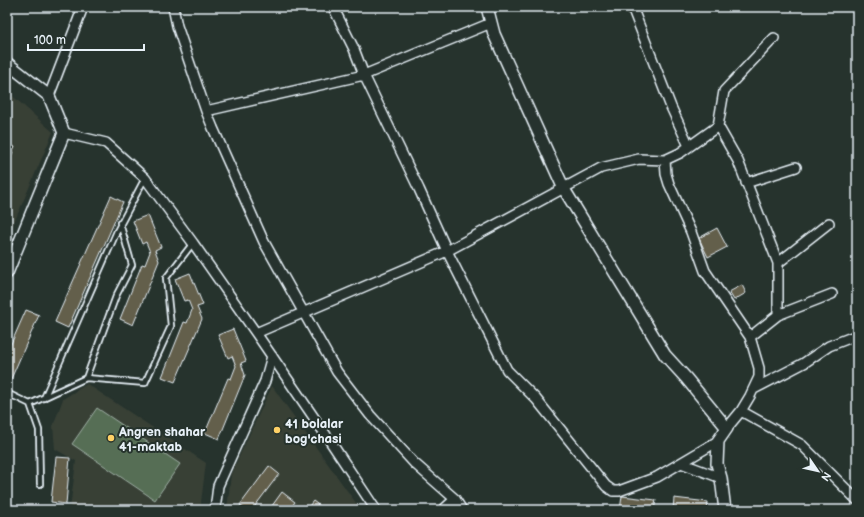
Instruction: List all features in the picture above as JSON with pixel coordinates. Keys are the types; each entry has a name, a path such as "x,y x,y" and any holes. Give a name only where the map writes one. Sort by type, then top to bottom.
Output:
{"street":[{"path":"49,96 83,7"},
{"path":"173,7 177,26 206,111 264,242 337,372 370,415 414,463 455,499 462,510"},
{"path":"333,7 354,49 364,75 447,251 507,370 536,398 607,487 613,491 619,491 657,477 718,441 741,411 759,377 759,368 750,337 705,271 691,232 668,184 665,160"},
{"path":"487,7 494,34 564,189 665,356 686,378 727,428"},
{"path":"632,7 671,107 689,146"},
{"path":"206,111 364,75 491,23"},
{"path":"774,38 724,91 718,126 738,162 778,263 778,316"},
{"path":"7,63 49,96 64,133 7,273"},
{"path":"256,333 447,251 601,168 640,159 665,160 680,153 718,126"},
{"path":"64,133 106,143 145,178 256,333 376,510"},
{"path":"746,183 796,167"},
{"path":"778,263 830,223"},
{"path":"750,337 778,316 832,294"},
{"path":"754,389 804,363 829,346 857,335"},
{"path":"215,510 218,486 266,381 272,356"},
{"path":"741,411 802,445 857,500"},
{"path":"718,441 717,464 721,478 725,510"},
{"path":"681,463 721,478"},
{"path":"443,510 455,499"}],"lane":[{"path":"44,398 120,223 145,178"},
{"path":"86,378 116,296 132,265 120,223"},
{"path":"30,404 86,378 145,383 171,326 166,278 192,243"},
{"path":"7,393 30,404 39,430 40,484"}],"shaded area":[{"path":"7,91 53,132 7,239"},
{"name":"Angren shahar 41-maktab","path":"87,384 206,463 200,510 27,510 24,504 70,509 76,461 55,449 53,426 63,399"},
{"name":"41 bolalar bog'chasi","path":"272,386 361,510 227,510 231,474"}],"green space":[{"path":"97,408 180,464 155,500 72,444"}],"building":[{"path":"7,144 15,147 7,166"},
{"path":"111,196 123,202 68,328 55,322"},
{"path":"148,215 161,247 155,250 159,261 133,325 120,319 142,264 145,265 150,252 146,242 142,244 133,221"},
{"path":"717,228 727,247 708,257 699,238"},
{"path":"190,273 203,305 197,307 202,319 175,382 162,377 184,322 187,323 192,310 188,300 184,301 175,279"},
{"path":"742,285 746,293 734,300 729,292"},
{"path":"26,310 39,315 7,388 7,353"},
{"path":"233,329 246,361 241,363 245,375 219,439 205,433 228,378 231,379 236,366 232,356 228,358 218,335"},
{"path":"56,457 70,458 66,504 51,502"},
{"path":"269,466 279,474 252,510 246,510 240,505"},
{"path":"282,492 295,502 289,510 269,510"},
{"path":"622,496 656,500 654,510 620,510"},
{"path":"674,498 708,502 707,510 673,510"},
{"path":"313,501 325,510 306,510"}],"place":[{"name":"41 bolalar bog'chasi","path":"277,430"},
{"name":"Angren shahar 41-maktab","path":"111,438"}]}
